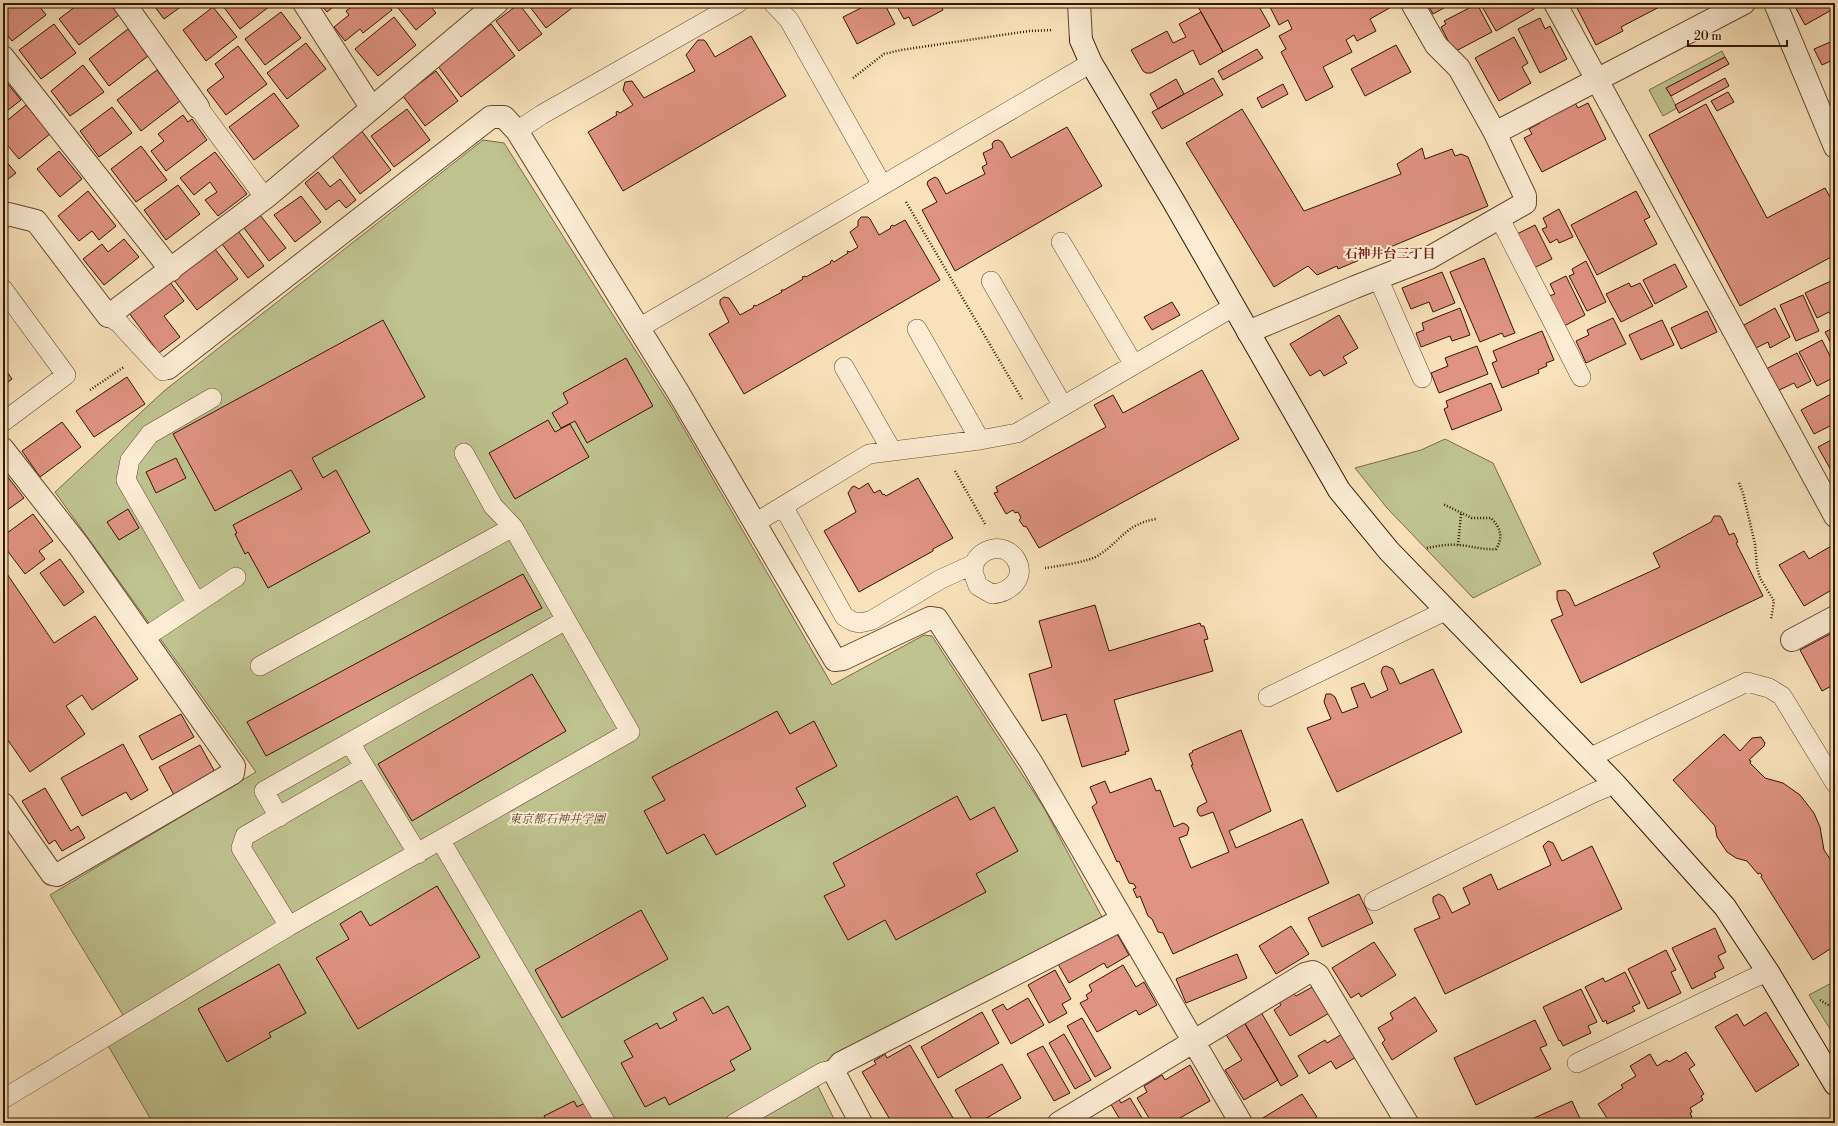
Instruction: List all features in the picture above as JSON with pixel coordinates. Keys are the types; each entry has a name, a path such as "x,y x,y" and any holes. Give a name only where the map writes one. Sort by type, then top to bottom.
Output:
{"street":[{"path":"124,3 198,107"},
{"path":"304,3 372,107"},
{"path":"3,217 8,214 36,221 108,316 265,198 497,3"},
{"path":"1079,3 1081,40 1091,63 1339,490 1401,563 1615,784 1674,853 1725,908 1768,972 1835,1084"},
{"path":"1248,332 1429,258 1525,203 1525,196 1495,133 1459,68 1436,45 1412,3"},
{"path":"1555,3 1598,79 1835,516"},
{"path":"1495,133 1744,3"},
{"path":"1776,3 1835,148"},
{"path":"3,57 171,270"},
{"path":"168,368 491,116 504,117 517,131 639,328 755,523 834,660 843,659 930,618 937,619 1031,762 1121,920 1241,1123"},
{"path":"3,450 79,546 234,766 233,773 57,875 52,874 3,804"},
{"path":"1792,640 1835,617"},
{"path":"861,1123 836,1076 836,1069 841,1063 1121,920"},
{"path":"1059,1123 1305,974 1313,972 1318,975 1407,1123"}],"lane":[{"path":"517,131 542,115 738,3"},
{"path":"773,3 789,20 832,97 888,182"},
{"path":"639,328 1091,63"},
{"path":"198,107 265,198"},
{"path":"1499,217 1581,377"},
{"path":"1061,242 1134,365"},
{"path":"1378,278 1422,378"},
{"path":"991,281 1063,406"},
{"path":"3,289 66,374 3,422"},
{"path":"755,523 869,454 980,440 1017,433 1233,306"},
{"path":"108,316 120,323 163,371 168,368"},
{"path":"917,329 980,440"},
{"path":"844,367 892,451"},
{"path":"196,602 126,480 130,460 150,434 212,398"},
{"path":"3,1099 289,926 441,841 630,732 514,527 494,506 464,453"},
{"path":"783,506 844,616 851,622 860,624 872,620 942,579 974,564"},
{"path":"260,666 514,527"},
{"path":"996,548 1010,553 1015,558 1019,572 1013,587 1007,591 992,594 978,586 973,572 974,564 982,553 996,548"},
{"path":"144,638 196,602 236,577"},
{"path":"1268,697 1447,610"},
{"path":"279,817 264,791 566,620"},
{"path":"1590,758 1748,682 1769,688 1782,696 1835,784"},
{"path":"350,743 418,854"},
{"path":"289,926 241,848 246,836 364,767"},
{"path":"1374,901 1593,793 1615,784"},
{"path":"441,841 606,1123"},
{"path":"1577,1063 1768,972"},
{"path":"735,1123 823,1072 836,1069"}],"path":[{"path":"832,97 859,72 884,54 1022,32 1060,30"},
{"path":"888,182 1035,422"},
{"path":"941,445 987,527 996,548"},
{"path":"1739,483 1743,493 1750,524 1760,578 1774,602 1771,624"},
{"path":"1401,563 1418,551 1440,545 1458,545 1484,550 1496,548 1500,543 1500,531 1497,524 1491,518 1472,518 1443,504"},
{"path":"1458,545 1461,514"},
{"path":"1019,572 1046,568 1098,556 1129,528 1142,522 1156,519"}],"green space":[{"path":"1722,51 1725,57 1667,88 1677,108 1663,116 1649,90"},
{"name":"東京都石神井学園","path":"483,140 504,143 672,408 832,685 924,635 932,636 1044,808 1102,917 810,1070 836,1123 153,1123 99,1030 123,1015 50,895 256,772 55,492 164,391"},
{"path":"1445,439 1493,463 1541,564 1473,598 1387,508 1355,468 1421,450"},
{"path":"1835,981 1835,1037 1809,995"}],"building":[{"path":"3,3 37,3 46,15 12,41 3,30"},
{"path":"80,3 109,3 119,15 79,45 59,19"},
{"path":"152,3 186,3 164,19"},
{"path":"227,3 274,3 240,29 223,6"},
{"path":"319,3 338,3 327,12"},
{"path":"357,3 386,3 392,10 363,33 360,29 345,41 334,27 349,15 346,11"},
{"path":"394,3 428,3 436,13 416,30"},
{"path":"527,3 569,3 572,8 546,28"},
{"path":"871,3 884,3 895,24 857,44 843,17"},
{"path":"895,3 940,3 943,10 913,26 909,17 904,19"},
{"path":"1196,3 1257,3 1270,26 1223,52"},
{"path":"1268,3 1394,3 1395,5 1370,19 1376,31 1357,41 1354,35 1346,40 1352,52 1323,67 1333,87 1306,101 1281,52 1286,49 1279,36 1292,29 1288,20 1279,25"},
{"path":"1427,3 1453,3 1433,14"},
{"path":"1480,3 1531,3 1534,9 1496,31"},
{"path":"1667,3 1621,27 1623,31 1596,45 1575,4"},
{"path":"1793,3 1835,3 1835,8 1805,25"},
{"path":"519,4 542,34 519,51 496,21"},
{"path":"1477,4 1492,32 1454,52 1441,27 1446,24 1444,21"},
{"path":"213,7 237,37 206,61 183,30"},
{"path":"281,12 301,38 265,65 245,39"},
{"path":"1201,12 1223,52 1200,65 1193,50 1151,73 1146,73 1143,71 1131,50 1167,31 1173,43 1186,37 1179,24"},
{"path":"394,17 416,45 378,76 355,49"},
{"path":"1540,18 1545,29 1550,26 1567,59 1540,73 1518,29"},
{"path":"54,24 76,53 41,79 19,50"},
{"path":"491,24 515,56 461,97 437,65"},
{"path":"128,29 148,56 109,86 89,59"},
{"path":"751,36 786,96 623,191 588,132 617,115 617,111 620,113 633,105 623,90 625,82 632,81 644,98 695,71 686,55 698,40 704,40 706,42 715,57"},
{"path":"1514,37 1528,63 1522,67 1531,83 1499,101 1475,58"},
{"path":"1835,40 1835,59 1822,65 1814,49"},
{"path":"306,43 326,69 287,99 267,73"},
{"path":"1396,45 1411,72 1365,96 1351,69"},
{"path":"238,46 267,84 226,115 207,90 224,77 215,64"},
{"path":"1257,49 1263,58 1223,80 1218,71"},
{"path":"1725,57 1729,64 1671,96 1666,88"},
{"path":"83,65 104,92 70,116 51,91"},
{"path":"157,70 180,101 141,131 117,100"},
{"path":"436,71 458,101 425,126 403,96"},
{"path":"3,78 21,100 3,114"},
{"path":"1213,78 1223,95 1162,129 1152,112"},
{"path":"1725,78 1729,86 1679,113 1675,105"},
{"path":"1176,79 1184,94 1158,109 1150,94"},
{"path":"1283,84 1288,94 1262,108 1257,98"},
{"path":"1728,92 1734,102 1717,111 1711,101"},
{"path":"274,93 299,126 254,160 229,127"},
{"path":"1575,103 1578,108 1588,103 1606,139 1542,172 1524,138 1532,134 1529,129 1540,123 1537,118"},
{"path":"1706,104 1767,218 1825,188 1835,206 1835,255 1740,306 1649,135"},
{"path":"26,105 50,134 19,159 3,140 3,124"},
{"path":"112,107 132,133 99,157 80,131"},
{"path":"407,109 430,140 394,167 371,136"},
{"path":"1242,109 1304,211 1401,174 1397,164 1422,148 1425,159 1452,149 1455,156 1461,154 1468,157 1488,206 1338,269 1337,266 1317,275 1308,266 1274,287 1186,143"},
{"path":"183,115 188,122 192,119 207,140 166,171 151,151 164,141 158,134"},
{"path":"1067,127 1102,186 955,271 922,210 937,202 927,184 928,181 935,177 938,179 946,194 985,174 982,167 987,164 983,153 993,148 992,144 994,141 998,140 1002,142 1011,158"},
{"path":"361,130 391,170 360,194 330,153"},
{"path":"141,146 167,180 136,202 111,169"},
{"path":"59,151 82,179 60,197 37,169"},
{"path":"215,152 247,194 218,216 205,200 217,192 210,182 194,195 180,178"},
{"path":"3,158 16,173 3,183"},
{"path":"318,172 330,187 340,179 356,200 346,208 339,200 326,210 305,183"},
{"path":"178,185 200,214 166,240 144,210"},
{"path":"88,191 116,226 99,240 92,231 79,241 58,216"},
{"path":"1636,191 1650,217 1644,220 1657,244 1597,275 1571,225"},
{"path":"301,196 321,222 295,242 274,215"},
{"path":"1559,209 1573,237 1559,243 1557,239 1550,243 1542,229 1547,227 1543,218"},
{"path":"260,215 286,248 269,261 244,228"},
{"path":"861,217 868,217 870,219 879,235 891,228 890,227 892,225 894,226 905,220 940,280 744,394 709,334 729,322 720,304 720,300 724,297 729,298 740,315 753,308 754,305 756,306 782,292 781,290 784,290 803,279 802,277 806,277 831,263 830,262 832,260 834,262 848,253 847,251 850,252 858,247 850,232 858,226 858,221"},
{"path":"1535,225 1552,259 1532,269 1515,235"},
{"path":"238,231 264,266 248,278 222,244"},
{"path":"124,239 139,257 104,285 83,259 102,244 108,252"},
{"path":"215,249 238,279 197,310 174,280"},
{"path":"1484,258 1515,333 1504,337 1502,333 1480,342 1450,272"},
{"path":"1586,261 1606,302 1587,311 1569,276 1574,274 1572,269"},
{"path":"1675,264 1687,287 1655,304 1643,280"},
{"path":"1442,272 1455,303 1433,312 1429,302 1411,309 1402,288"},
{"path":"1566,276 1585,315 1564,326 1549,296 1555,294 1550,284"},
{"path":"1831,281 1833,285 1835,284 1835,315 1832,317 1829,312 1817,318 1805,293"},
{"path":"170,282 184,301 164,316 180,337 159,353 129,313"},
{"path":"1629,283 1631,287 1640,283 1653,306 1621,322 1606,294"},
{"path":"1803,295 1819,331 1796,341 1780,305"},
{"path":"1172,302 1180,315 1152,330 1144,317"},
{"path":"1460,308 1470,335 1452,341 1450,336 1421,347 1416,333 1424,330 1422,323"},
{"path":"1775,308 1790,337 1770,348 1768,342 1756,348 1744,325"},
{"path":"1707,311 1717,332 1681,349 1671,328"},
{"path":"1339,315 1358,348 1343,357 1347,363 1324,376 1320,370 1310,376 1290,344"},
{"path":"1613,318 1626,344 1586,363 1576,341 1589,335 1587,330"},
{"path":"383,320 425,397 312,458 323,478 336,470 370,532 268,588 248,552 245,554 235,534 237,533 233,525 302,489 291,470 215,511 173,434"},
{"path":"1662,320 1674,345 1641,360 1629,335"},
{"path":"1835,327 1835,351 1825,332"},
{"path":"1542,331 1554,360 1546,363 1547,366 1538,370 1539,373 1502,388 1492,363 1497,361 1493,351"},
{"path":"1822,340 1835,366 1835,377 1817,386 1799,352"},
{"path":"1477,346 1488,374 1439,393 1431,373 1448,366 1445,358"},
{"path":"1797,353 1811,381 1797,388 1794,383 1777,391 1766,369"},
{"path":"626,358 653,406 587,443 575,421 561,428 552,413 568,403 563,393"},
{"path":"3,366 12,379 3,386"},
{"path":"1202,370 1239,439 1039,548 1026,526 1024,527 1019,520 1021,518 1018,512 1015,513 1013,510 1006,514 994,493 998,492 996,487 1106,427 1094,405 1113,395 1123,413"},
{"path":"127,377 145,404 94,437 76,411"},
{"path":"1491,383 1502,410 1452,430 1444,409 1448,407 1446,401"},
{"path":"1835,392 1835,425 1834,424 1814,434 1801,410"},
{"path":"548,420 555,432 570,424 589,457 515,499 489,453"},
{"path":"62,422 81,447 40,477 22,451"},
{"path":"1835,438 1835,470 1832,472 1818,447"},
{"path":"176,458 186,478 156,493 146,472"},
{"path":"7,476 24,498 3,513 3,479"},
{"path":"918,478 953,538 933,549 933,551 859,592 824,531 856,512 848,493 852,487 854,486 859,489 868,483 874,493 880,490 883,495 884,494 886,496"},
{"path":"128,509 139,528 119,540 107,522"},
{"path":"33,514 53,541 39,551 45,559 25,574 3,545 3,536"},
{"path":"1714,516 1720,516 1729,535 1734,533 1738,542 1736,543 1763,596 1581,683 1551,620 1563,615 1557,599 1557,591 1565,590 1569,593 1575,606 1660,567 1653,553 1711,522"},
{"path":"1833,545 1835,548 1835,588 1804,606 1779,565 1804,551 1809,559"},
{"path":"60,559 84,592 64,606 40,573"},
{"path":"3,568 54,643 95,616 138,679 92,710 82,695 66,706 85,734 30,772 3,733"},
{"path":"523,574 542,608 266,756 247,722"},
{"path":"1095,605 1109,651 1200,623 1201,626 1204,626 1208,639 1204,640 1213,671 1114,700 1129,751 1125,752 1126,754 1082,767 1066,714 1042,721 1029,674 1052,667 1039,621"},
{"path":"1832,633 1835,638 1835,684 1822,691 1800,650"},
{"path":"1386,666 1393,669 1400,684 1433,669 1462,732 1337,792 1307,728 1331,719 1324,702 1326,694 1331,694 1335,697 1342,713 1358,707 1351,688 1364,683 1371,698 1388,690 1381,672 1383,667"},
{"path":"532,674 566,731 412,821 378,764"},
{"path":"777,711 790,734 814,721 837,766 796,788 806,806 716,855 704,834 667,854 644,811 665,800 652,777"},
{"path":"181,714 194,737 152,760 139,736"},
{"path":"1241,730 1271,811 1229,831 1236,848 1302,819 1329,883 1173,954 1163,933 1158,932 1152,919 1148,916 1140,896 1137,898 1133,889 1136,888 1134,884 1129,883 1119,861 1117,862 1092,807 1097,803 1090,787 1105,781 1110,793 1151,778 1156,791 1160,790 1174,827 1183,823 1189,828 1187,835 1179,838 1191,868 1229,852 1213,812 1200,816 1197,811 1198,807 1207,802 1191,765 1193,765 1189,754 1193,752 1192,751"},
{"path":"1724,734 1740,751 1752,738 1761,737 1765,743 1764,746 1749,760 1751,761 1750,763 1765,778 1783,783 1800,795 1814,813 1820,827 1824,850 1835,866 1835,948 1833,947 1813,960 1761,877 1762,875 1760,873 1758,874 1747,861 1736,858 1727,852 1717,837 1715,826 1673,780"},
{"path":"123,744 148,790 131,800 126,792 82,816 61,778"},
{"path":"200,745 215,772 174,795 159,767"},
{"path":"45,788 71,831 78,826 85,838 62,851 55,840 49,844 22,801"},
{"path":"957,796 970,820 994,807 1018,851 976,874 986,892 896,940 885,920 848,940 824,896 845,886 833,863"},
{"path":"1548,841 1553,843 1562,861 1592,846 1622,909 1445,994 1414,929 1440,918 1433,902 1433,897 1439,894 1444,897 1452,913 1470,904 1463,888 1491,874 1498,890 1551,865 1543,846"},
{"path":"437,886 480,957 358,1029 316,958 349,939 340,924 361,911 370,926"},
{"path":"1359,894 1373,923 1322,947 1308,918"},
{"path":"641,910 668,959 562,1018 535,970"},
{"path":"1291,926 1309,954 1276,974 1259,946"},
{"path":"1715,928 1726,952 1718,956 1724,968 1714,973 1716,977 1692,989 1672,948"},
{"path":"1116,932 1129,955 1107,968 1104,963 1069,983 1058,964"},
{"path":"1374,942 1396,975 1361,997 1359,993 1351,998 1332,968"},
{"path":"1666,950 1676,970 1671,972 1681,993 1648,1009 1628,969"},
{"path":"1237,954 1247,978 1186,1003 1176,979"},
{"path":"279,964 306,1013 269,1033 271,1037 227,1062 198,1009"},
{"path":"1123,965 1136,987 1144,982 1157,1005 1139,1015 1136,1010 1097,1032 1080,1003 1088,999 1086,995 1092,991 1089,985"},
{"path":"1055,970 1071,999 1062,1004 1067,1013 1049,1023 1028,985"},
{"path":"1625,972 1640,1003 1632,1007 1635,1011 1607,1024 1606,1020 1603,1022 1585,987 1603,978 1605,982"},
{"path":"1316,985 1331,1012 1290,1036 1274,1010 1281,1005 1279,1001 1293,993 1296,996"},
{"path":"1581,989 1597,1022 1588,1026 1591,1033 1563,1046 1560,1040 1559,1041 1543,1007"},
{"path":"703,997 713,1014 728,1006 751,1049 730,1061 735,1070 669,1105 665,1097 645,1107 621,1063 633,1057 624,1041 657,1023 660,1029 677,1020 673,1013"},
{"path":"1415,997 1437,1031 1392,1060 1382,1043 1385,1040 1378,1028 1393,1019 1390,1013"},
{"path":"1028,998 1044,1025 1011,1044 992,1010 1003,1004 1007,1010"},
{"path":"982,1012 999,1043 938,1078 921,1047"},
{"path":"1261,1012 1298,1076 1281,1086 1244,1022"},
{"path":"1766,1012 1799,1065 1756,1092 1715,1027 1737,1014 1744,1026"},
{"path":"1082,1018 1111,1068 1095,1077 1067,1026"},
{"path":"1535,1020 1547,1045 1540,1048 1551,1069 1476,1105 1454,1058"},
{"path":"1244,1022 1278,1080 1244,1100 1225,1070 1242,1060 1225,1033"},
{"path":"1344,1033 1358,1056 1336,1069 1331,1061 1309,1074 1298,1056 1325,1040 1327,1043"},
{"path":"1064,1034 1091,1080 1075,1089 1049,1043"},
{"path":"910,1045 956,1123 892,1123 862,1072 876,1064 874,1061 885,1054 887,1058"},
{"path":"1043,1046 1070,1093 1054,1101 1027,1054"},
{"path":"1686,1052 1695,1065 1689,1069 1704,1094 1701,1096 1703,1100 1690,1108 1692,1117 1683,1123 1676,1123 1675,1121 1672,1123 1670,1120 1666,1123 1610,1123 1598,1104 1623,1088 1621,1085 1636,1076 1630,1066 1650,1054 1657,1066 1667,1060 1669,1062"},
{"path":"1002,1064 1021,1098 978,1123 974,1123 955,1090"},
{"path":"1190,1065 1210,1101 1171,1123 1152,1123 1137,1098 1147,1092 1144,1086 1162,1075 1165,1080"},
{"path":"1302,1094 1317,1117 1307,1123 1259,1123 1258,1121"},
{"path":"1117,1096 1121,1103 1130,1098 1145,1123 1122,1123 1109,1101"},
{"path":"574,1101 577,1107 585,1103 596,1123 547,1123 544,1116"},
{"path":"1572,1101 1582,1123 1523,1123"}],"district":[{"name":"石神井台三丁目","path":"1390,254"}]}
